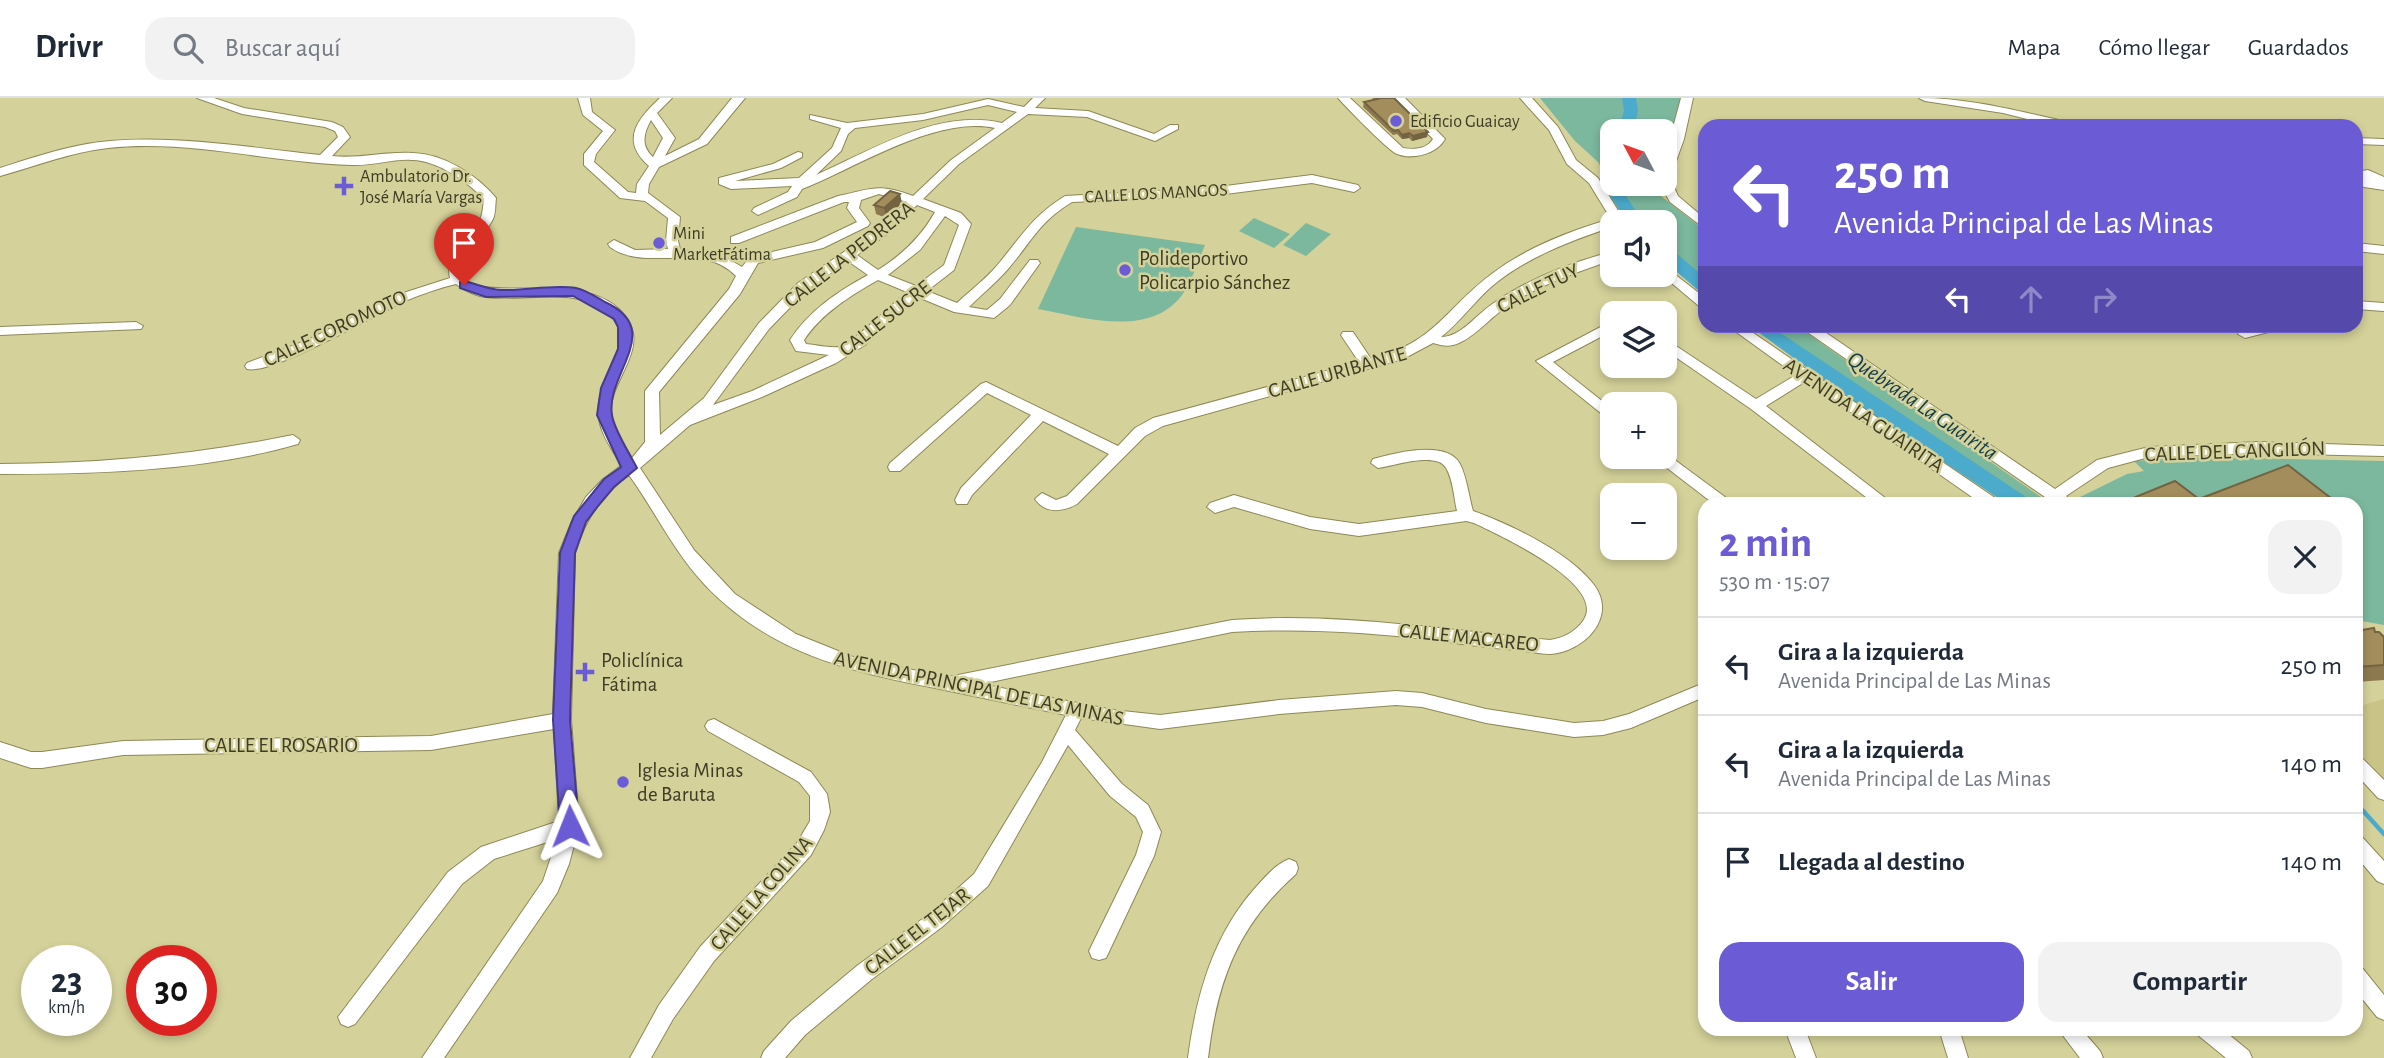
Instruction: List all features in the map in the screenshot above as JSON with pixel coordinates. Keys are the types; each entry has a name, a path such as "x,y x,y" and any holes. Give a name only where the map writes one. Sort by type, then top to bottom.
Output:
{"street":[{"path":"203,98 242,111 328,124 339,129 344,137 323,160"},
{"path":"584,98 587,113 609,130 590,155 588,163 624,195 644,198 674,217 672,241 675,252"},
{"path":"654,165 700,143 727,108 739,98"},
{"name":"CALLE LA PEDRERA","path":"432,1058 550,887 564,856 570,826 562,720 567,553 579,520 609,483 657,448 709,401 784,303 824,269 882,232 955,162 1026,111 1039,98"},
{"path":"1344,98 1399,150 1409,153 1426,151 1436,145 1439,139 1399,98"},
{"path":"1526,98 1554,129 1571,162 1594,181 1610,210"},
{"path":"1687,98 1678,139 1664,178 1674,199 1698,219"},
{"path":"1925,98 2003,108 2040,119"},
{"path":"758,211 793,194 798,184 837,149 843,132 860,122 930,116 987,102 1026,111 1088,114 1155,138 1174,127"},
{"path":"644,198 641,192 643,184 669,138 662,103"},
{"path":"654,165 643,156 638,144 641,129 662,103"},
{"path":"814,117 848,127"},
{"path":"798,155 777,166 723,182 731,185 798,184 881,149 946,128 979,120 1005,127"},
{"path":"2363,141 2384,142"},
{"path":"0,172 52,155 109,144 172,144 354,162 422,157 443,164 478,184 490,198 487,219 458,257 455,269 458,280"},
{"name":"CALLE LOS MANGOS","path":"960,309 1003,267 1036,223 1069,199 1210,192 1312,179 1354,188"},
{"name":"CALLE SUCRE","path":"686,421 757,394 860,342 891,311 950,267 965,224 957,216 881,190 841,200 735,240"},
{"path":"645,455 653,438 652,391 733,294 754,260 819,245 863,224 865,221 853,208 856,198"},
{"path":"844,352 801,348 797,340 811,323 843,294 909,254 942,212"},
{"name":"CALLE URIBANTE","path":"1042,499 1050,506 1064,506 1140,432 1158,422 1411,351 1434,339 1498,275 1600,229"},
{"path":"614,244 622,251 635,254 675,252 726,262 743,275"},
{"path":"2363,248 2384,250"},
{"path":"848,255 877,275 960,309 989,315 1005,302 1034,263"},
{"name":"CALLE TUY","path":"1434,339 1444,344 1452,342 1492,309 1516,295 1553,276 1600,260"},
{"name":"CALLE COROMOTO","path":"252,366 311,344 388,303 438,283 458,280"},
{"name":"AVENIDA PRINCIPAL DE LAS MINAS","path":"458,280 473,290 486,293 575,292 598,301 619,316 624,327 625,349 608,388 604,415 629,468 644,485 671,529 704,573 719,588 767,626 833,659 1077,709 1160,722 1279,707 1396,698 1422,700 1486,716 1574,730 1603,728 1631,721 1698,693"},
{"path":"1677,281 1698,298"},
{"path":"2363,306 2384,307"},
{"path":"0,331 136,326"},
{"path":"1600,331 1543,361 1600,407"},
{"name":"AVENIDA LA GUAIRITA","path":"1745,333 1983,497"},
{"path":"1818,333 2057,497"},
{"path":"1348,335 1368,365"},
{"path":"1677,351 1756,406 1876,497"},
{"path":"1756,406 1806,375"},
{"path":"895,467 986,387 1120,453"},
{"path":"962,500 966,492 1040,415"},
{"path":"0,469 136,466 222,456 293,440"},
{"name":"CALLE DEL CANGILÓN","path":"2065,497 2106,462 2129,455 2186,449 2249,447 2317,447 2384,452"},
{"path":"1215,507 1234,501 1310,523 1359,530 1466,515 1453,465 1449,460 1432,454 1378,463"},
{"path":"1677,468 1715,497"},
{"name":"CALLE MACAREO","path":"948,684 1168,638 1256,623 1389,628 1550,647 1571,641 1588,627 1596,607 1594,598 1581,580 1507,532 1466,515"},
{"name":"CALLE EL TEJAR","path":"771,1058 782,1042 806,1020 935,921 981,880 1048,767 1077,709"},
{"name":"CALLE EL ROSARIO","path":"0,750 31,760 42,760 123,748 420,743 562,720"},
{"name":"CALLE LA COLINA","path":"640,1058 666,1012 707,954 804,849 813,835 821,811 817,788 805,777 714,726"},
{"path":"1066,731 1116,790 1142,811 1152,832 1145,856 1099,951"},
{"path":"2363,770 2384,792"},
{"path":"348,1017 455,878 488,853 570,826"},
{"path":"2363,851 2384,876"},
{"path":"1198,1058 1210,994 1225,949 1258,895 1289,868"},
{"path":"2363,984 2384,1010"},
{"path":"1798,1036 1806,1058"},
{"path":"1951,1036 1958,1058"},
{"path":"2074,1036 2093,1058"},
{"path":"2215,1036 2242,1058"}],"shaded area":[{"path":"2384,699 2384,778 2363,757 2363,705"}],"green space":[{"path":"1540,98 1681,98 1675,119 1600,119 1600,166 1575,141"},
{"path":"1617,196 1661,196 1698,225 1698,286 1677,268 1677,210 1625,210"},
{"path":"1254,218 1290,234 1274,248 1239,231"},
{"path":"1306,223 1331,234 1306,256 1283,245"},
{"name":"Polideportivo Policarpio Sánchez","path":"1076,227 1205,245 1182,295 1168,309 1152,317 1114,322 1038,309"},
{"path":"1761,333 1808,333 2041,497 2004,497"},
{"path":"2187,457 2384,461 2384,625 2363,621 2363,497 2080,497 2127,474 2144,471 2134,461"}],"building":[{"name":"Edificio Guaicay","path":"1377,98 1394,98 1428,132 1413,136 1394,131 1364,102"},
{"path":"890,191 900,194 884,208 874,205"},
{"path":"2288,465 2330,497 2204,497"},
{"path":"2175,481 2196,497 2135,497"},
{"path":"2374,628 2375,632 2384,637 2384,665 2363,666 2363,630"}],"waterway":[{"name":"Quebrada La Guairita","path":"1629,98 1629,119"},
{"name":"Quebrada La Guairita","path":"1618,196 1627,210"},
{"name":"Quebrada La Guairita","path":"1677,263 1698,281"},
{"name":"Quebrada La Guairita","path":"1769,333 2011,497"},
{"name":"Quebrada La Guairita","path":"2363,811 2384,834"}],"place":[{"name":"Edificio Guaicay","path":"1396,121"},
{"name":"Ambulatorio Dr. José María Vargas","path":"344,186"},
{"name":"Mini MarketFátima","path":"659,243"},
{"name":"Polideportivo Policarpio Sánchez","path":"1125,270"},
{"name":"Policlínica Fátima","path":"585,672"},
{"name":"Iglesia Minas de Baruta","path":"623,782"}],"route":[{"path":"464,285 486,293 575,292 598,301 619,316 624,327 625,349 608,388 604,415 629,468 609,483 579,520 567,553 562,720 570,826"}]}
